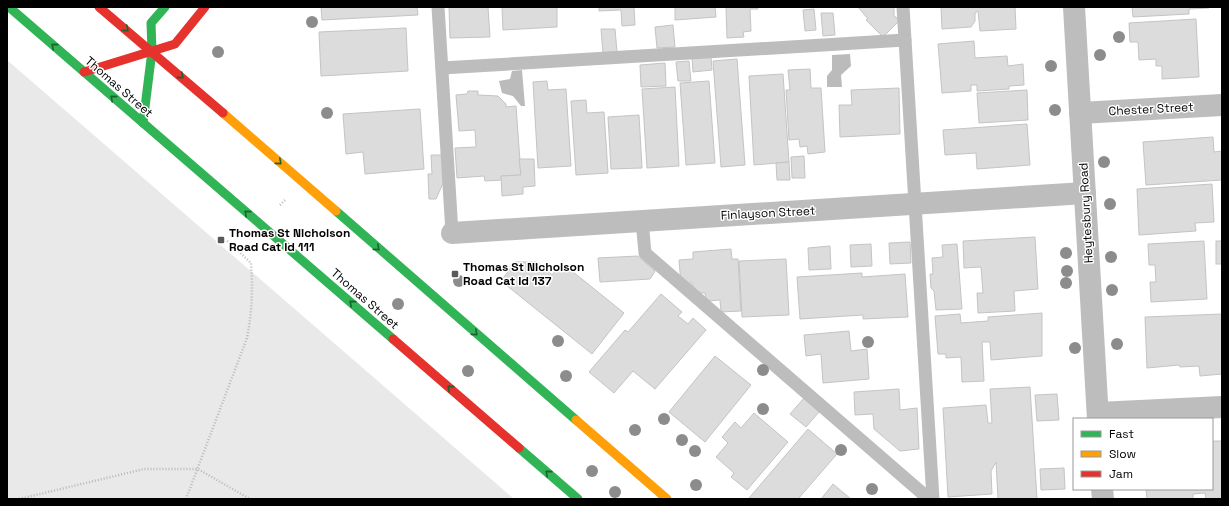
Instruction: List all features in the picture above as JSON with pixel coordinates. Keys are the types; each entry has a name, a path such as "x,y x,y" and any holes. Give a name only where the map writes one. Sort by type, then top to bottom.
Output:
{"main road":[{"name":"Thomas Street","path":"9,7 578,499"},
{"path":"99,7 152,51 667,499"},
{"path":"143,123 152,51 151,23 165,7"},
{"path":"84,72 175,44 205,7"}],"street":[{"name":"Heytesbury Road","path":"1074,7 1098,416"},
{"name":"Chester Street","path":"1080,113 1222,105"},
{"name":"Finlayson Street","path":"452,233 1085,193"},
{"path":"1098,416 1222,407"}],"lane":[{"path":"438,7 452,233"},
{"path":"903,7 933,499"},
{"path":"442,68 905,40"},
{"path":"642,221 645,253 930,499"}],"path":[{"path":"280,205 286,199"},
{"path":"186,499 247,338 251,317 253,295 251,263 226,240"},
{"path":"19,499 144,469 198,469 250,499"}],"shaded area":[{"path":"850,54 851,66 841,75 842,87 827,87 827,76 832,70 832,55"},
{"path":"7,60 514,499 7,499"},
{"path":"522,70 525,106 521,106 513,96 502,93 499,81 510,79 512,71"}],"building":[{"path":"321,7 417,7 418,15 322,20"},
{"path":"449,7 488,7 490,37 450,38"},
{"path":"502,7 557,7 557,27 503,30"},
{"path":"599,7 634,7 635,25 622,26 621,10 599,11"},
{"path":"675,7 715,7 716,17 675,20"},
{"path":"726,7 757,7 758,9 750,9 751,31 743,32 744,37 727,38"},
{"path":"858,7 894,7 894,16 900,20 883,37 866,20 868,19"},
{"path":"941,7 1015,7 1016,29 980,31 978,11 975,13 975,21 971,27 942,29"},
{"path":"1132,7 1209,8 1189,9 1189,14 1133,17"},
{"path":"814,9 816,30 805,31 803,10"},
{"path":"821,13 833,13 835,35 823,36"},
{"path":"1196,19 1199,77 1162,79 1162,66 1156,66 1156,59 1139,60 1138,42 1130,42 1129,23"},
{"path":"673,25 675,47 657,48 655,27"},
{"path":"406,28 408,71 321,76 319,32"},
{"path":"601,29 615,29 617,52 603,53"},
{"path":"974,41 975,58 1007,56 1008,66 1023,64 1024,85 1009,86 1009,89 977,91 977,85 971,85 971,91 942,93 938,44"},
{"path":"711,56 712,70 693,72 692,57"},
{"path":"737,59 745,165 721,167 713,61"},
{"path":"689,61 691,81 678,81 676,62"},
{"path":"665,63 666,86 641,87 640,65"},
{"path":"810,69 811,88 821,88 825,152 808,154 807,146 800,147 799,139 789,140 786,90 790,90 788,70"},
{"path":"783,74 789,162 754,165 749,76"},
{"path":"547,81 548,90 566,89 571,166 538,168 533,82"},
{"path":"709,81 715,163 686,165 680,83"},
{"path":"675,87 679,166 647,168 642,89"},
{"path":"899,88 900,134 840,137 839,105 852,105 851,90"},
{"path":"1027,90 1028,120 979,123 977,93"},
{"path":"468,91 478,91 478,95 498,96 506,104 506,107 516,106 521,175 501,176 502,180 485,181 484,176 457,178 455,148 476,147 475,130 459,131 456,95 467,94"},
{"path":"586,100 587,113 604,112 608,173 576,175 571,101"},
{"path":"420,109 424,169 365,174 363,152 346,154 343,114"},
{"path":"639,115 642,168 611,169 608,117"},
{"path":"1027,124 1030,165 977,169 976,153 945,155 943,130"},
{"path":"1213,137 1214,152 1222,151 1222,180 1146,185 1143,142"},
{"path":"431,155 443,155 444,181 436,199 429,199 428,174 432,174"},
{"path":"804,156 805,178 792,178 791,157"},
{"path":"519,159 534,159 535,186 523,187 523,194 502,196 501,176 521,175"},
{"path":"789,162 790,180 777,180 776,163"},
{"path":"1212,184 1214,222 1195,223 1196,231 1139,235 1137,189"},
{"path":"1035,237 1038,289 1014,291 1015,311 978,313 977,293 983,293 981,267 964,268 963,241"},
{"path":"1204,241 1207,299 1151,302 1150,282 1156,282 1155,265 1149,265 1148,244"},
{"path":"1216,241 1222,241 1222,264 1216,264"},
{"path":"910,242 911,263 890,264 889,243"},
{"path":"871,244 872,266 851,267 850,245"},
{"path":"957,244 962,309 936,310 934,291 931,288 930,274 933,274 932,258 943,257 942,245"},
{"path":"830,246 831,269 809,270 808,248"},
{"path":"731,249 732,259 738,259 741,311 721,312 720,300 706,301 705,293 697,293 693,289 692,283 681,284 679,260 693,259 693,252"},
{"path":"638,256 655,271 650,279 600,282 598,258"},
{"path":"786,259 789,315 742,317 739,261"},
{"path":"515,262 537,262 552,275 562,263 624,313 592,354 501,281"},
{"path":"862,273 862,277 905,274 908,317 863,319 863,315 800,319 797,277"},
{"path":"661,294 682,312 678,316 688,324 693,318 706,330 655,389 633,371 614,393 589,372 625,330 628,332"},
{"path":"1042,313 1042,356 991,360 990,342 982,342 984,381 962,382 961,357 946,358 946,354 938,354 935,316 960,314 961,323 988,321 988,317"},
{"path":"1222,314 1222,374 1200,376 1199,366 1180,367 1179,365 1147,368 1145,317"},
{"path":"849,331 851,351 867,349 869,379 823,383 821,354 806,356 804,335"},
{"path":"715,356 751,385 705,442 669,412"},
{"path":"1030,387 1037,499 998,499 996,462 991,471 992,494 948,497 943,408 986,405 988,423 992,423 990,389"},
{"path":"899,389 900,410 917,408 919,449 900,451 874,429 873,414 855,415 854,392"},
{"path":"1057,394 1059,420 1037,421 1035,395"},
{"path":"804,398 819,412 806,427 790,414"},
{"path":"754,413 788,442 747,490 731,477 734,473 716,457 728,443 722,437 735,422 741,428"},
{"path":"808,429 837,454 798,499 750,499 749,498"},
{"path":"1213,441 1222,441 1222,499 1206,499 1205,493 1193,494 1193,499 1147,499 1146,490 1213,490"},
{"path":"1064,468 1065,489 1041,490 1040,469"},
{"path":"833,484 851,499 821,499"}],"traffic: fast":[{"path":"9,7 393,339"},
{"path":"143,123 152,51 151,23 165,7"},
{"path":"336,211 576,420"},
{"path":"519,448 578,499"}],"traffic: slow":[{"path":"223,113 336,211"},
{"path":"576,420 667,499"}],"traffic: jam":[{"path":"99,7 223,113"},
{"path":"84,72 175,44 205,7"},
{"path":"393,339 519,448"}],"place":[{"name":"Thomas St Nicholson Road Cat Id 111","path":"221,240"},
{"name":"Thomas St Nicholson Road Cat Id 137","path":"455,274"}]}
